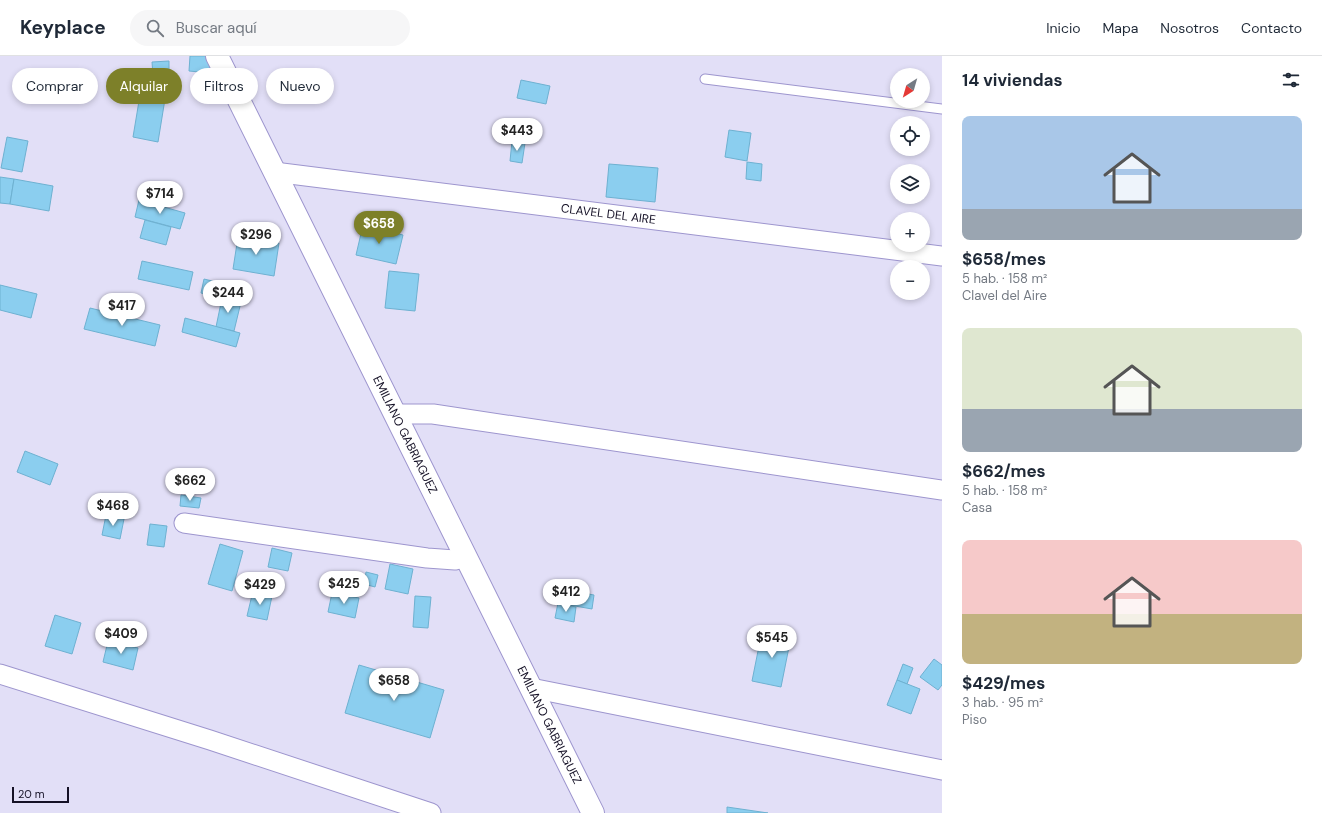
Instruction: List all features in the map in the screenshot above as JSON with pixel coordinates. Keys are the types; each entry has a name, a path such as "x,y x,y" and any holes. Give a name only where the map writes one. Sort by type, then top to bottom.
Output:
{"main road":[{"name":"EMILIANO GABRIAGUEZ","path":"217,56 593,813"}],"street":[{"name":"CLAVEL DEL AIRE","path":"274,172 942,256"},
{"path":"395,414 433,414 942,490"},
{"path":"184,523 427,558 455,560 466,557"},
{"path":"0,674 210,740 431,813"},
{"path":"531,688 942,770"}],"lane":[{"path":"705,79 942,109"}],"building":[{"path":"190,56 211,56 210,68 190,68 189,71"},
{"path":"169,61 169,68 152,68 152,62"},
{"path":"521,80 550,86 546,104 517,98"},
{"path":"138,104 164,104 158,142 133,137"},
{"path":"729,130 751,133 747,161 725,157"},
{"path":"7,137 28,141 22,172 1,168"},
{"path":"512,141 525,143 522,163 510,161"},
{"path":"747,162 762,164 761,181 746,179"},
{"path":"609,164 658,168 655,202 606,197"},
{"path":"0,177 14,179 10,204 0,203"},
{"path":"14,179 53,186 49,211 10,204"},
{"path":"139,200 185,213 180,229 135,217"},
{"path":"145,220 171,227 166,245 140,238"},
{"path":"363,225 403,235 396,264 356,255"},
{"path":"238,237 279,243 274,276 233,269"},
{"path":"142,261 193,272 189,290 138,279"},
{"path":"389,271 419,274 415,311 385,308"},
{"path":"204,279 249,290 246,303 201,293"},
{"path":"0,285 37,294 31,318 0,310"},
{"path":"222,298 241,302 234,331 216,327"},
{"path":"90,308 160,325 155,346 84,329"},
{"path":"185,318 240,333 236,347 182,332"},
{"path":"25,451 58,464 50,485 17,472"},
{"path":"181,495 201,498 199,508 180,506"},
{"path":"106,515 124,519 120,539 102,535"},
{"path":"150,524 167,526 164,547 147,545"},
{"path":"220,544 243,551 232,591 208,584"},
{"path":"272,548 292,553 288,571 268,567"},
{"path":"390,564 413,569 408,594 385,589"},
{"path":"366,572 378,575 375,587 364,584"},
{"path":"560,589 594,595 592,609 558,603"},
{"path":"253,591 272,596 267,620 247,616"},
{"path":"332,593 359,598 355,618 328,612"},
{"path":"415,596 431,597 428,628 413,627"},
{"path":"558,603 576,607 574,622 555,618"},
{"path":"55,615 81,623 72,654 45,646"},
{"path":"762,631 791,637 781,687 752,681"},
{"path":"108,641 138,648 133,670 103,662"},
{"path":"934,659 942,665 942,685 938,690 920,677"},
{"path":"903,664 913,668 907,684 897,680"},
{"path":"359,665 444,690 430,738 345,713"},
{"path":"897,680 920,689 911,714 887,705"},
{"path":"727,807 768,813 727,813"}]}
